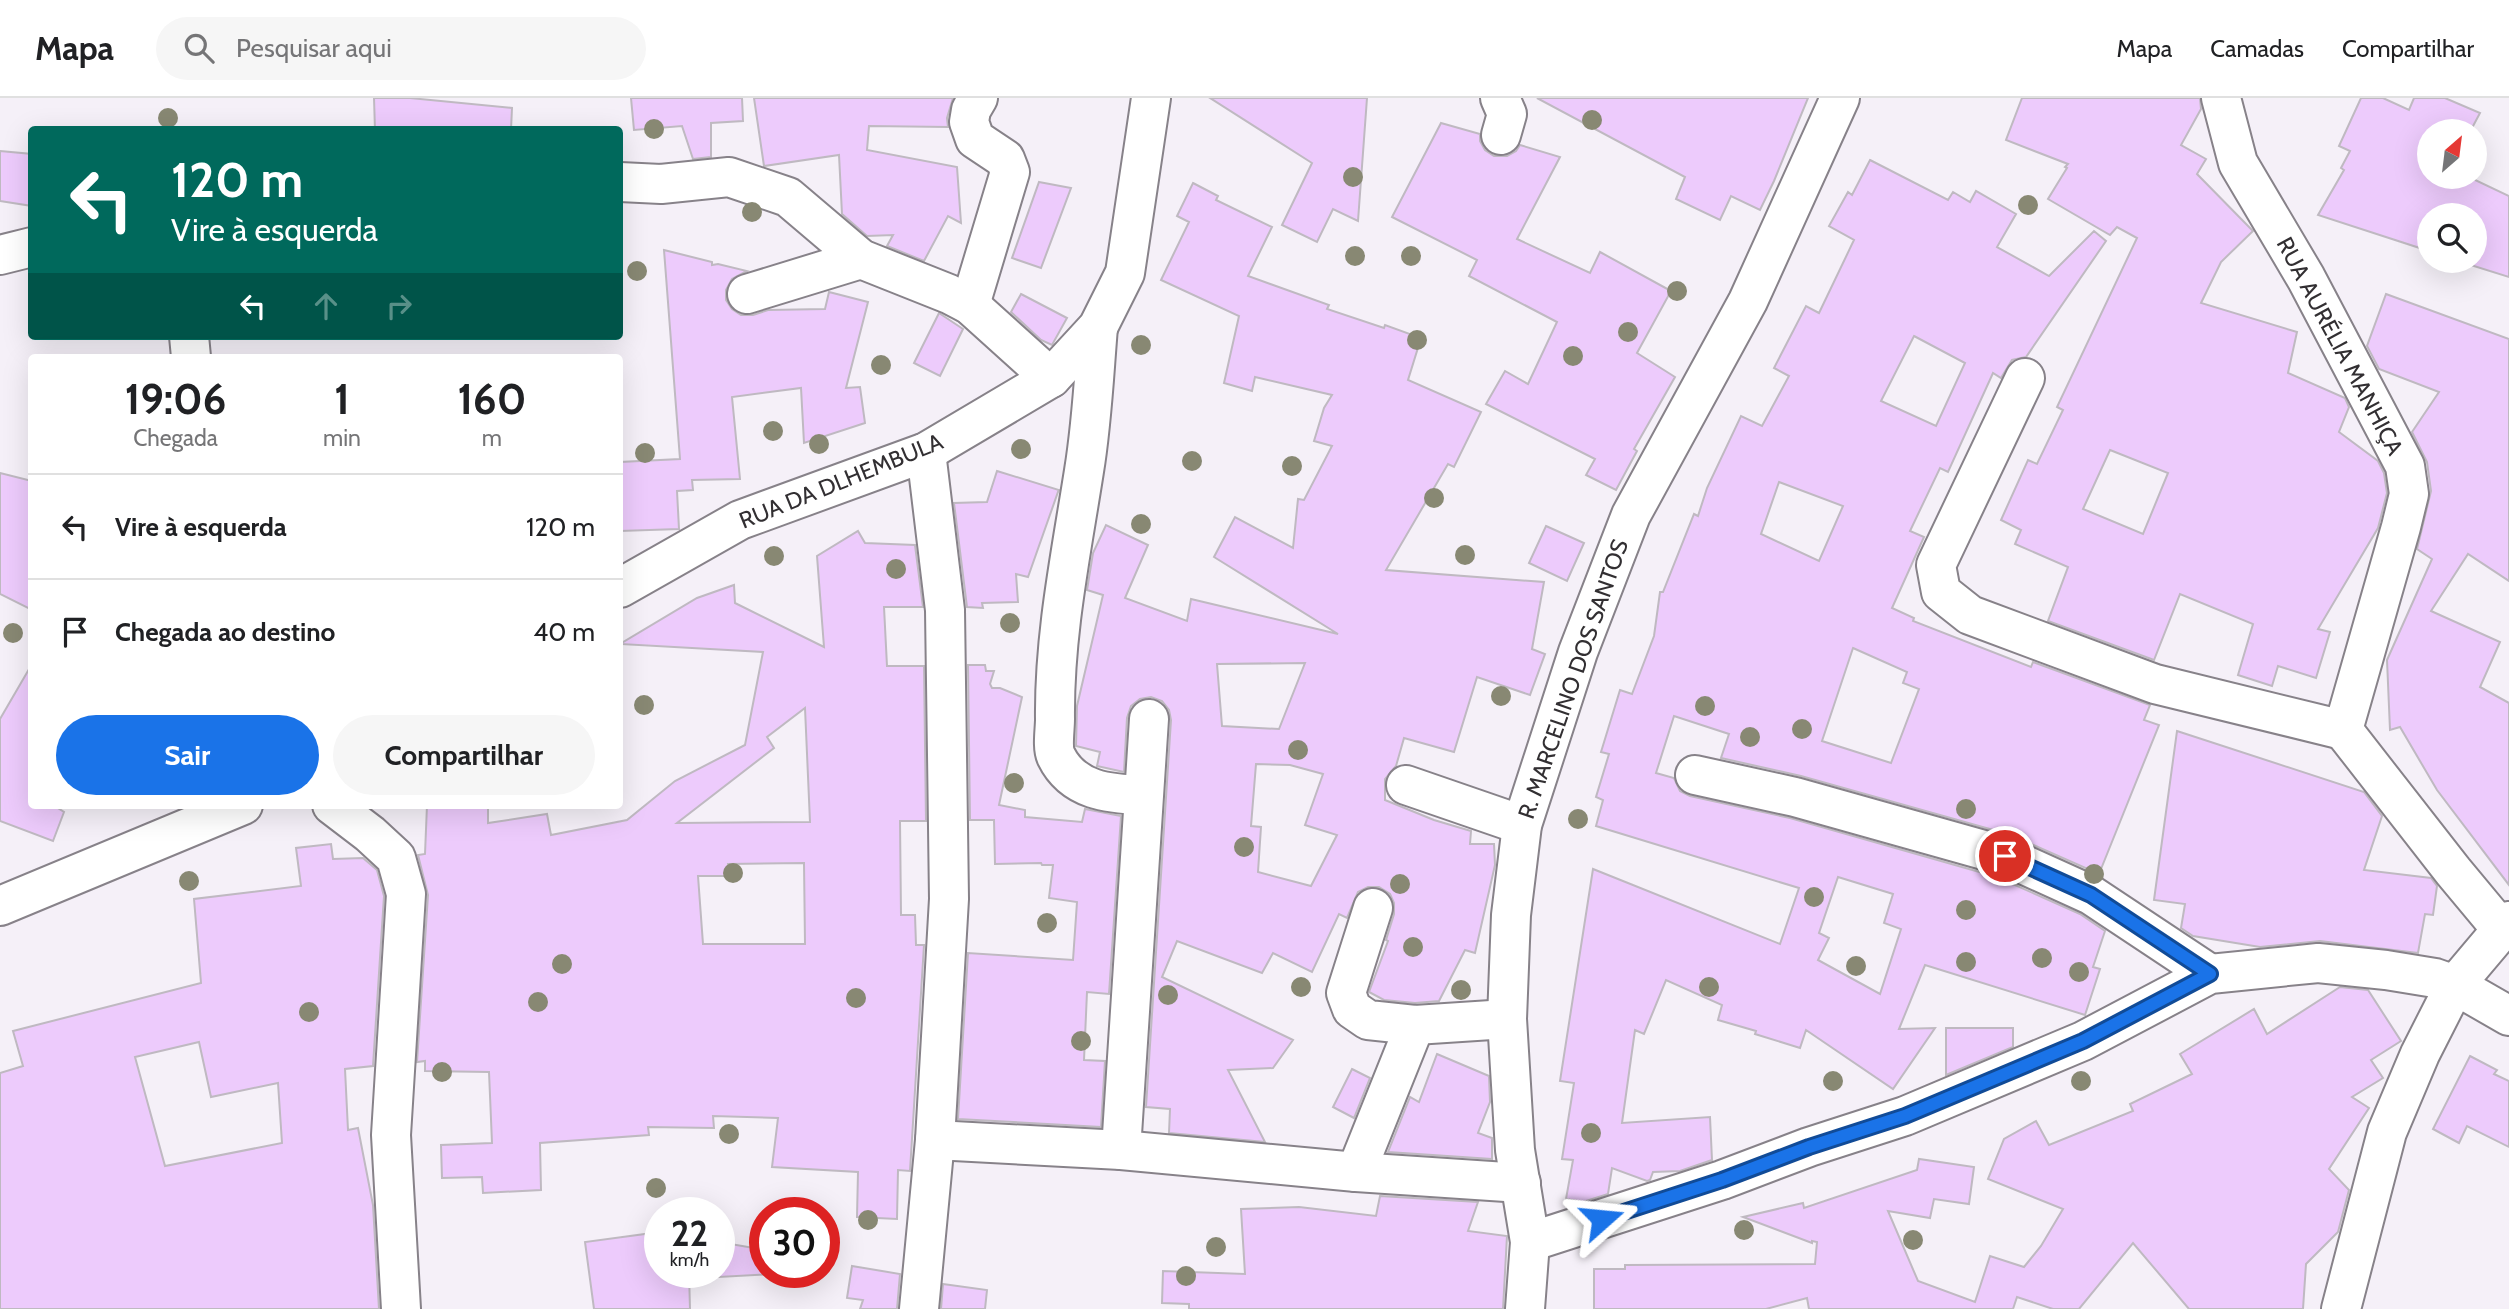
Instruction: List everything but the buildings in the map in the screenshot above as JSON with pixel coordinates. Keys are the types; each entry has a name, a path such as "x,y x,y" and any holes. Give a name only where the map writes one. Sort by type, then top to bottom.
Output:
{"street":[{"path":"970,305 1010,172 1005,159 975,139 969,122 971,110 978,98"},
{"name":"RUA DA DLHEMBULA","path":"623,586 740,520 926,452 1051,378 1098,327 1125,273 1151,98"},
{"name":"R. MARCELINO DOS SANTOS","path":"1525,1309 1530,1242 1515,1150 1507,1019 1511,915 1522,825 1578,652 1631,515 1748,301 1840,98"},
{"name":"RUA AURÉLIA MANHIÇA","path":"2221,98 2238,163 2306,278 2405,466 2409,494 2343,730"},
{"path":"623,182 661,184 729,177 788,197 861,259 950,294 970,305 1051,378"},
{"path":"0,255 28,248"},
{"path":"747,295 861,259"},
{"path":"1098,327 1085,468 1065,581 1054,685 1055,754 1067,771 1083,786 1112,794 1143,795"},
{"path":"2025,378 1936,565 1941,592 1970,615 2155,684 2343,730 2453,871 2506,926 2455,985 2420,1054 2387,1132 2341,1309"},
{"path":"919,1309 935,1140 949,899 945,610 926,452"},
{"path":"1121,1150 1149,719"},
{"path":"1695,775 1795,797 2005,856 2091,895 2210,974"},
{"path":"1406,785 1522,825"},
{"path":"0,906 233,809"},
{"path":"337,809 396,858 405,894 391,1135 401,1309"},
{"path":"1373,908 1346,993 1352,1009 1368,1020 1415,1025 1507,1019"},
{"path":"1530,1242 1722,1180 1809,1147 1905,1116 2083,1041 2210,974 2318,963 2435,978 2455,985 2509,1016"},
{"path":"1356,1172 1415,1025"},
{"path":"935,1140 1121,1150 1356,1172 1521,1183"}],"route":[{"path":"1602,1219 1905,1116 2083,1041 2210,974 2091,895 2005,856"}]}
